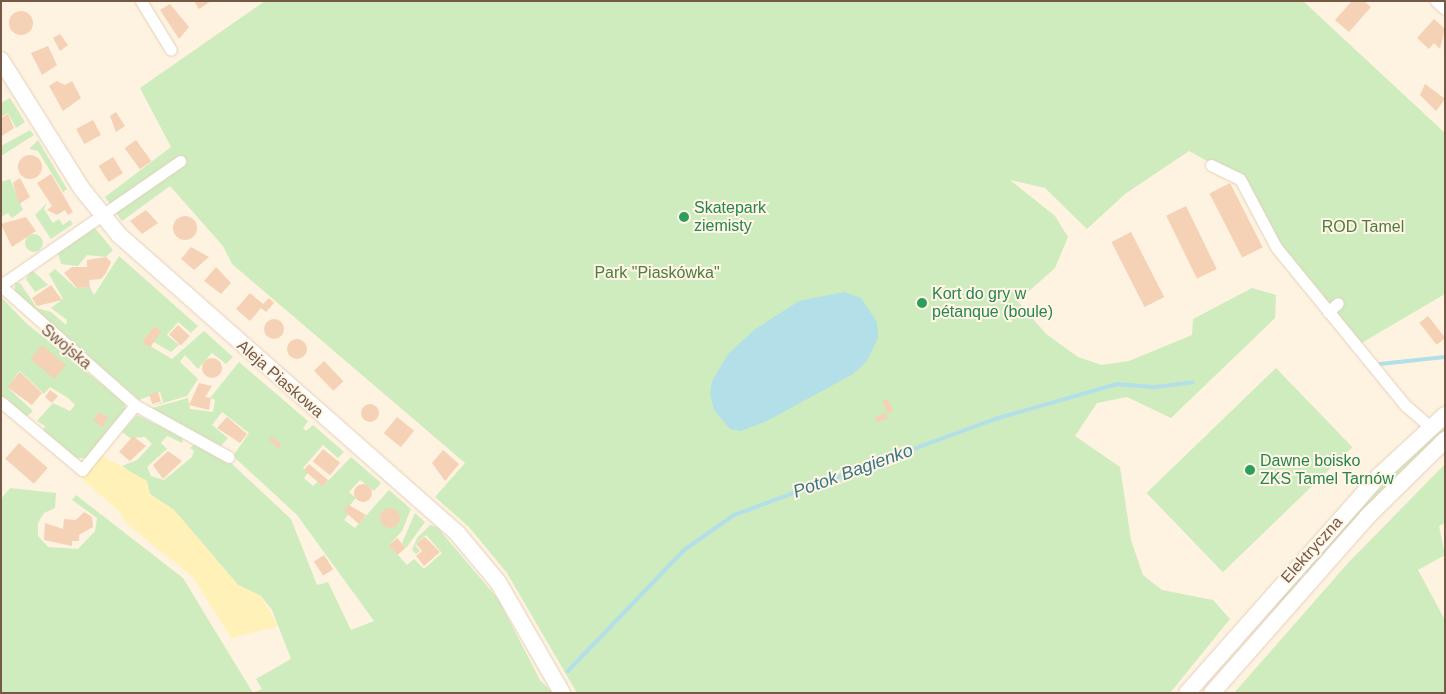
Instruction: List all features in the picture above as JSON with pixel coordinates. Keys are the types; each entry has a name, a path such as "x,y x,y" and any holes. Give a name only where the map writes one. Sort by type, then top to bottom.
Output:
{"street":[{"path":"141,1 171,50"},
{"path":"1436,1 1445,9"},
{"name":"Aleja Piaskowa","path":"1,60 102,215 154,270 457,532 498,582 562,693"},
{"path":"1,285 180,161"},
{"path":"1211,165 1240,179 1276,247 1405,405 1430,427"},
{"name":"Swojska","path":"1,285 135,405 229,457"},
{"path":"1328,312 1338,303"},
{"path":"1,402 82,470 135,405"},
{"name":"Elektryczna","path":"1187,693 1379,476 1445,415"},
{"name":"Elektryczna","path":"1212,693 1367,518 1445,440"}],"green space":[{"name":"Park \"Piaskówka\"","path":"265,1 1303,1 1445,133 1445,294 1358,345 1275,249 1240,179 1189,151 1125,194 1087,229 1045,188 1010,180 1055,216 1068,237 1055,268 1020,299 1014,297 1046,334 1078,357 1102,365 1129,361 1192,335 1193,319 1252,288 1276,295 1275,318 1171,418 1127,397 1097,403 1075,436 1120,467 1131,540 1143,575 1162,590 1213,600 1230,619 1170,693 577,693 507,573 469,527 435,497 465,463 232,264 223,246 170,186 122,221 105,197 171,147 140,88"},
{"path":"10,98 25,122 16,128 8,113 1,117 1,103"},
{"path":"30,130 34,135 1,156 1,146"},
{"path":"38,140 67,189 63,192 38,151 29,149"},
{"path":"10,179 23,210 12,218 8,213 1,217 1,182"},
{"path":"47,203 44,209 53,223 59,219 63,225 70,220 73,224 51,239 35,215"},
{"path":"94,227 113,250 106,257 87,255 78,266 61,264 58,253"},
{"path":"34,234 40,237 43,243 40,249 34,252 28,249 25,243 28,237"},
{"path":"119,256 198,326 191,333 178,322 167,335 179,345 171,352 152,341 155,326 142,341 172,359 204,331 233,357 226,364 212,353 198,369 185,355 180,362 198,379 187,396 150,407 163,402 160,392 139,400 15,293 15,283 20,283 37,308 51,312 66,325 67,320 51,308 63,299 49,274 55,269 76,288 90,287 94,295"},
{"path":"32,270 48,285 35,292 26,279"},
{"path":"1,297 26,323 125,403 125,411 86,458 76,458 43,432 45,426 37,421 53,403 70,411 75,405 68,398 50,387 44,394 20,371 7,387 33,411 26,417 1,397"},
{"path":"239,362 308,421 303,428 306,431 313,425 344,452 338,458 323,445 303,468 308,473 304,478 313,486 318,481 323,486 351,457 381,483 374,491 360,480 349,492 356,498 345,511 348,515 344,520 355,528 389,490 411,509 402,531 389,545 407,565 414,559 424,569 442,553 426,535 415,545 420,551 416,554 412,550 417,538 430,525 437,527 498,599 540,680 553,693 253,693 262,689 256,679 291,659 272,610 261,596 238,585 174,510 150,494 147,484 122,466 137,460 152,444 145,437 130,438 122,432 137,415 183,438 182,443 167,436 161,443 167,449 147,467 151,476 164,480 192,457 194,451 190,448 195,444 232,464 291,519 317,585 328,582 351,630 374,621 297,515 233,456 249,433 222,412 212,425 228,438 220,447 152,408 188,398 190,409 213,412 215,400 210,398"},
{"name":"Dawne boisko ZKS Tamel Tarnów","path":"1276,368 1352,447 1223,572 1147,493"},
{"path":"1445,423 1445,431 1379,493 1307,574 1302,571 1378,485"},
{"path":"1445,464 1445,523 1439,526 1445,555 1418,570 1445,620 1445,693 1234,693 1348,563"},
{"path":"10,488 56,493 55,508 44,513 38,523 38,536 48,547 78,549 95,531 97,518 72,500 76,495 183,578 253,693 1,693 1,499"},
{"path":"415,513 425,522 406,548 402,543"},
{"path":"1298,576 1302,580 1192,691 1188,686"}],"sand":[{"path":"101,455 147,481 150,494 174,510 238,585 261,596 278,626 231,638 193,577 127,524 118,510 82,479"}],"water":[{"path":"844,292 861,298 877,322 878,338 867,361 853,374 767,421 741,431 730,429 714,410 710,394 712,381 728,354 754,330 799,301"}],"building":[{"path":"194,1 211,1 199,9"},
{"path":"1352,1 1364,1 1371,7 1349,32 1335,20"},
{"path":"170,4 189,27 179,39 160,10"},
{"path":"21,11 26,12 32,18 32,28 26,34 21,35 16,34 10,28 9,23 10,18 16,12"},
{"path":"1434,19 1445,29 1440,49 1434,43 1429,49 1417,38"},
{"path":"60,34 68,45 60,51 53,38"},
{"path":"48,46 57,65 42,75 31,53"},
{"path":"57,81 65,85 72,81 81,98 63,111 49,86"},
{"path":"1425,84 1445,99 1436,111 1420,95"},
{"path":"116,112 125,126 116,132 110,116"},
{"path":"8,114 14,128 2,136 1,118"},
{"path":"93,120 101,135 84,144 76,129"},
{"path":"136,140 151,161 140,169 125,148"},
{"path":"30,155 35,156 41,162 41,172 35,178 30,179 25,178 19,172 18,167 19,162 25,156"},
{"path":"113,157 123,173 109,182 99,166"},
{"path":"51,174 73,212 68,215 65,210 57,215 47,210 52,206 37,183"},
{"path":"20,178 30,197 19,204 13,183"},
{"path":"1230,183 1263,247 1242,258 1210,193"},
{"path":"1186,206 1217,269 1197,279 1166,216"},
{"path":"146,210 158,223 142,234 130,221"},
{"path":"185,216 190,217 196,223 196,233 190,239 185,240 180,239 174,233 173,228 174,223 180,217"},
{"path":"26,217 36,231 12,247 1,224"},
{"path":"1131,232 1164,297 1145,307 1111,242"},
{"path":"191,247 209,257 194,270 181,259"},
{"path":"106,257 111,262 106,273 101,279 89,280 90,287 77,288 64,273 72,267 87,267 87,260"},
{"path":"216,267 231,283 221,294 204,281"},
{"path":"51,285 62,300 37,306 32,298"},
{"path":"250,293 263,304 269,298 274,303 266,312 261,308 250,321 236,309"},
{"path":"1428,316 1445,338 1437,345 1419,323"},
{"path":"274,319 281,322 284,329 281,336 274,339 267,336 264,329 267,322"},
{"path":"178,325 190,336 181,345 169,335"},
{"path":"155,326 161,331 150,348 142,341"},
{"path":"293,339 301,339 307,345 307,353 301,359 293,359 287,353 287,345"},
{"path":"42,345 66,365 54,379 30,359"},
{"path":"208,358 216,358 222,364 222,372 216,378 208,378 202,372 202,364"},
{"path":"324,361 343,381 333,391 314,371"},
{"path":"20,372 42,393 32,405 7,387"},
{"path":"199,383 212,386 205,397 211,398 209,410 189,405"},
{"path":"50,390 58,396 52,403 45,397"},
{"path":"158,392 161,402 152,404 149,395"},
{"path":"888,399 893,411 888,413 882,401"},
{"path":"366,404 374,404 379,409 377,420 366,422 361,417 361,409"},
{"path":"99,412 108,417 103,427 93,421"},
{"path":"885,413 888,419 877,422 875,417"},
{"path":"227,417 247,434 240,443 217,428"},
{"path":"397,417 414,431 401,447 384,433"},
{"path":"133,436 146,446 130,461 119,452"},
{"path":"272,436 282,445 278,448 269,440"},
{"path":"19,443 48,468 34,484 5,459"},
{"path":"323,449 340,463 330,475 313,461"},
{"path":"443,450 459,464 445,481 432,463"},
{"path":"168,451 182,461 163,479 153,465"},
{"path":"309,464 328,480 323,486 304,470"},
{"path":"359,484 367,484 372,489 370,500 359,502 354,497 354,489"},
{"path":"349,505 366,515 359,524 344,511"},
{"path":"390,508 397,511 400,518 397,525 390,528 383,525 380,518 383,511"},
{"path":"84,512 92,517 93,527 79,535 79,541 72,541 72,546 44,540 45,523 63,529 64,519 76,520"},
{"path":"425,537 440,552 424,566 416,556 422,551 416,544"},
{"path":"397,538 406,548 398,555 389,545"},
{"path":"324,555 333,569 323,576 314,562"}],"waterway":[{"name":"Potok Bagienko","path":"1380,364 1445,357"},
{"name":"Potok Bagienko","path":"568,671 684,550 734,515 995,419 1117,384 1155,387 1193,382"}],"place":[{"name":"Skatepark ziemisty","path":"684,217"},
{"name":"Kort do gry w pétanque (boule)","path":"922,303"},
{"name":"Dawne boisko ZKS Tamel Tarnów","path":"1250,470"}],"park label":[{"name":"ROD Tamel","path":"1363,227"}]}
